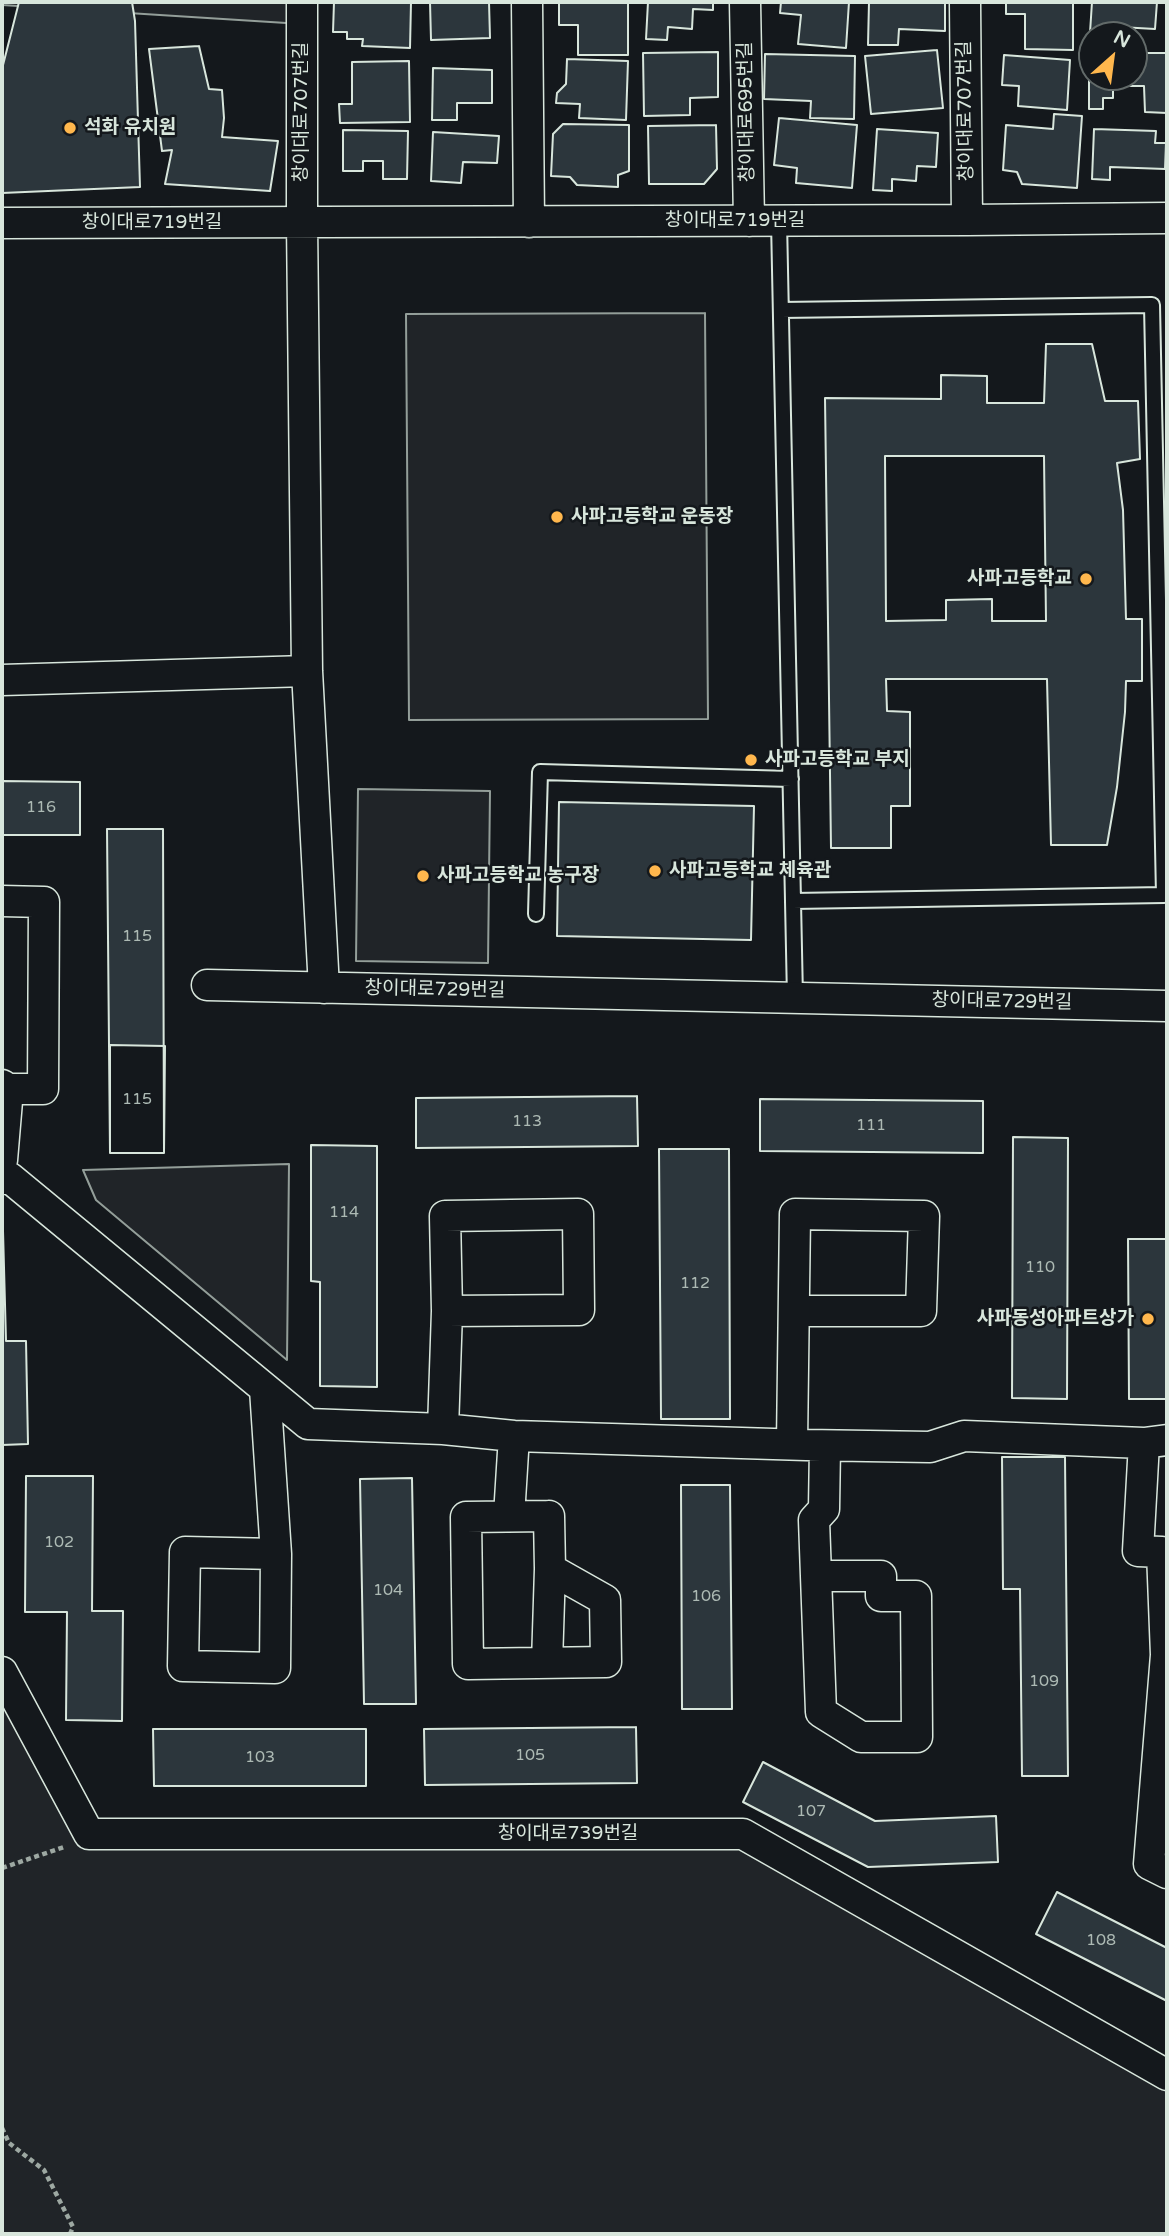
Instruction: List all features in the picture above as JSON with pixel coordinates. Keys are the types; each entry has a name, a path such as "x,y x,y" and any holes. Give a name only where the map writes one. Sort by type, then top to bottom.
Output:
{"street":[{"name":"창이대로707번길","path":"302,2 302,222"},
{"path":"527,2 529,222"},
{"name":"창이대로695번길","path":"745,2 764,221"},
{"name":"창이대로707번길","path":"965,2 967,220"},
{"name":"창이대로719번길","path":"2,223 1167,218"},
{"path":"302,222 307,671 324,988"},
{"path":"2,680 307,671"},
{"path":"2,901 44,902 43,1088 5,1087 2,1160"},
{"name":"창이대로729번길","path":"207,985 1167,1006"},
{"path":"2,1179 10,1178 308,1424 443,1429 514,1436 825,1446 930,1447 964,1436 1156,1441 1138,1551 1162,1552 1166,1655 1161,1809 1149,1864 1167,1873"},
{"path":"443,1429 447,1311 446,1216 578,1214 579,1310 447,1311"},
{"path":"792,1444 795,1214 924,1216 921,1311 794,1311"},
{"path":"265,1389 276,1554 275,1668 183,1666 185,1552 276,1554"},
{"path":"509,1516 514,1436"},
{"path":"816,1576 881,1576 881,1596 916,1596 917,1737 861,1737 821,1712 816,1576 814,1520 824,1509 825,1446"},
{"path":"547,1663 549,1516 466,1517 468,1664 547,1663 606,1662 605,1600 550,1569"},
{"name":"창이대로739번길","path":"2,1672 89,1835 743,1834 1167,2075"}],"lane":[{"path":"764,221 781,310 795,998"},
{"path":"781,310 1152,305 1153,346 1164,895 793,901"},
{"path":"536,914 540,772 790,779"}],"path":[{"path":"2,1868 70,1845"},
{"path":"2,2127 9,2143 44,2170 73,2227 70,2234"}],"shaded area":[{"path":"2,2 302,2 302,24 2,5"},
{"name":"사파고등학교 운동장","path":"705,313 708,719 409,720 406,314"},
{"name":"사파고등학교 농구장","path":"358,789 490,791 488,963 356,961"},
{"path":"289,1164 287,1360 96,1200 83,1170"},
{"path":"2,1672 90,1834 743,1834 1167,2075 1167,2234 2,2234"}],"building":[{"name":"석화 유치원","path":"19,2 132,2 135,21 140,187 2,193 2,69"},
{"path":"334,2 411,2 410,48 362,46 363,39 347,39 347,32 333,32"},
{"path":"430,2 489,2 490,38 431,40"},
{"path":"559,2 628,2 628,55 578,55 578,25 559,25"},
{"path":"648,2 713,2 713,10 693,9 692,29 668,27 667,40 646,39"},
{"path":"781,2 849,2 846,48 798,44 801,15 780,13"},
{"path":"869,2 945,2 945,31 899,29 898,45 868,45"},
{"path":"1006,2 1073,2 1073,50 1025,49 1025,14 1006,14"},
{"path":"1092,2 1157,2 1155,29 1148,29 1148,21 1091,21"},
{"path":"199,46 209,89 222,90 222,137 278,141 270,191 165,184 172,150 162,151 149,49"},
{"path":"937,50 943,108 871,114 865,56"},
{"path":"718,52 718,97 690,98 690,115 644,116 643,53"},
{"path":"1148,53 1167,53 1167,113 1145,112"},
{"path":"765,54 855,56 854,119 810,118 811,101 764,99"},
{"path":"1004,55 1070,60 1067,110 1018,106 1019,86 1002,85"},
{"path":"567,59 628,61 626,120 579,118 580,104 556,103 557,93 566,84"},
{"path":"409,61 410,122 340,123 339,104 352,104 352,62"},
{"path":"433,68 492,70 492,103 457,103 457,120 432,120"},
{"path":"1089,91 1113,91 1113,98 1103,98 1103,109 1089,109"},
{"path":"1054,114 1082,116 1077,188 1022,184 1017,172 1003,170 1006,125 1053,129"},
{"path":"779,118 857,125 852,188 796,183 797,168 774,165"},
{"path":"563,124 629,125 629,171 618,175 618,187 577,185 570,177 551,176 553,134"},
{"path":"716,125 717,169 704,184 649,184 648,126"},
{"path":"877,129 938,133 936,167 917,166 916,181 892,179 892,191 873,190"},
{"path":"1094,129 1156,131 1155,143 1166,143 1165,169 1110,167 1110,180 1092,179"},
{"path":"343,130 408,131 407,179 383,179 383,161 363,161 363,171 343,171"},
{"path":"433,132 499,136 497,163 463,162 461,183 431,181"},
{"name":"사파고등학교","path":"1046,344 1092,344 1105,401 1138,401 1140,459 1117,463 1123,510 1126,619 1142,619 1142,681 1126,681 1117,787 1107,845 1051,845 1047,679 886,679 887,711 910,712 910,806 891,806 891,848 831,848 825,398 941,399 941,375 987,376 987,403 1044,403","holes":["885,456 1044,456 1046,621 992,621 992,599 946,600 946,620 886,621"]},
{"path":"2,781 80,782 80,835 2,835"},
{"name":"사파고등학교 체육관","path":"559,802 754,806 751,940 557,936"},
{"path":"107,829 163,829 164,1153 110,1153"},
{"path":"110,1045 165,1046 164,1153 110,1153"},
{"path":"637,1096 638,1146 416,1148 416,1098"},
{"path":"760,1099 983,1101 983,1153 760,1151"},
{"path":"1013,1137 1068,1138 1067,1399 1012,1398"},
{"path":"311,1145 377,1146 377,1387 320,1386 320,1282 311,1281"},
{"path":"659,1149 729,1149 730,1419 661,1419"},
{"path":"2,1231 6,1341 26,1341 28,1444 2,1445"},
{"name":"사파동성아파트상가","path":"1128,1239 1167,1239 1167,1399 1129,1399"},
{"path":"1002,1457 1065,1457 1068,1776 1022,1776 1020,1589 1003,1589"},
{"path":"26,1476 93,1476 92,1611 123,1611 122,1721 66,1720 67,1612 25,1612"},
{"path":"412,1478 416,1704 364,1704 360,1479"},
{"path":"681,1485 730,1485 732,1709 682,1709"},
{"path":"636,1727 637,1783 425,1785 424,1729"},
{"path":"153,1729 366,1729 366,1786 154,1786"},
{"path":"763,1762 875,1821 996,1816 998,1862 868,1867 743,1802"},
{"path":"1057,1892 1167,1948 1167,2001 1036,1934"}],"place":[{"name":"석화 유치원","path":"70,128"},
{"name":"사파고등학교 운동장","path":"557,517"},
{"name":"사파고등학교","path":"1086,579"},
{"name":"사파고등학교 부지","path":"751,760"},
{"name":"사파고등학교 체육관","path":"655,871"},
{"name":"사파고등학교 농구장","path":"423,876"},
{"name":"사파동성아파트상가","path":"1148,1319"}]}
